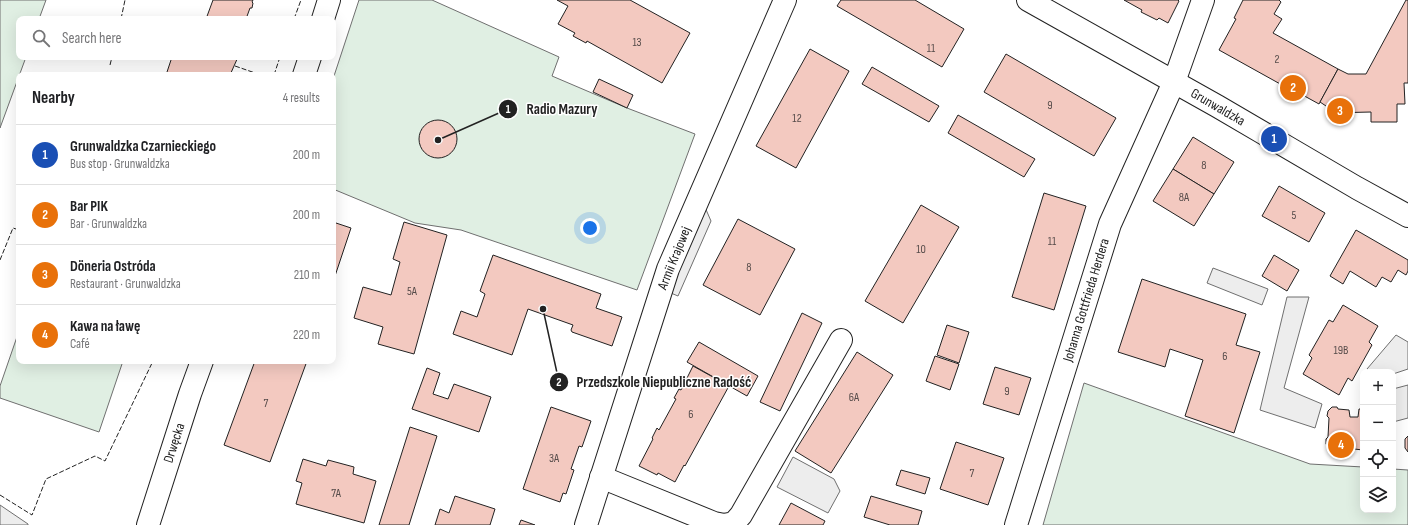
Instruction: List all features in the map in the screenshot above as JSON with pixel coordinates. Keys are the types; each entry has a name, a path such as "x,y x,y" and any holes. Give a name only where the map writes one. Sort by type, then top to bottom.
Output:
{"street":[{"path":"324,16 330,0"},
{"name":"Armii Krajowej","path":"586,525 668,269 785,0"},
{"name":"Grunwaldzka","path":"1028,0 1408,216"},
{"name":"Johanna Gottfrieda Herdera","path":"1016,525 1110,224 1174,82 1203,0"},
{"path":"305,72 309,60"},
{"path":"601,477 714,523 724,525 734,523 741,515 841,340"},
{"name":"Drwęcka","path":"148,525 201,364"}],"green space":[{"path":"0,0 46,0 40,16 16,16 16,60 25,60 21,72 16,72 16,84 0,128"},
{"path":"359,0 432,0 559,57 552,76 627,108 695,134 637,290 461,230 415,223 336,190 335,72"},
{"path":"16,340 16,364 122,364 99,432 0,398 0,386"},
{"path":"1084,383 1310,464 1360,467 1360,513 1396,513 1396,469 1408,470 1408,525 1043,525"}],"shaded area":[{"path":"704,205 711,221 678,296 666,291"},
{"path":"1213,268 1268,289 1262,305 1207,283"},
{"path":"1287,297 1309,297 1284,388 1322,404 1315,428 1260,410"},
{"path":"1396,335 1408,342 1408,369 1396,373 1396,369 1367,369"},
{"path":"1408,385 1408,418 1396,421 1396,405 1396,388"},
{"path":"793,457 834,479 840,491 828,513 777,487"},
{"path":"0,505 28,524 28,525 0,525"}],"building":[{"path":"213,0 253,0 252,8 250,8 247,16 207,16"},
{"path":"557,0 630,0 690,33 662,83 587,41 586,43 573,36 575,33 558,24 568,6"},
{"path":"841,0 915,0 964,29 942,67 837,6"},
{"path":"1124,0 1179,1 1168,23 1159,18 1157,20 1141,12 1142,10"},
{"path":"1243,0 1279,0 1281,2 1274,14 1282,19 1273,33 1338,69 1319,104 1299,93 1300,91 1293,88 1291,90 1219,50 1236,19 1234,18"},
{"path":"1406,0 1408,0 1408,83 1404,83 1405,104 1397,104 1397,122 1371,122 1371,112 1329,113 1329,108 1320,102 1338,69 1348,74 1366,74"},
{"path":"810,49 849,71 796,168 756,146"},
{"path":"1006,54 1116,118 1094,156 984,92"},
{"path":"171,60 237,60 231,72 167,72"},
{"path":"872,67 939,106 929,122 862,84"},
{"path":"599,79 633,95 627,108 593,92"},
{"path":"958,115 1035,159 1024,177 948,133"},
{"path":"434,120 442,120 452,125 456,132 456,146 452,153 442,158 434,158 424,153 422,150 419,143 419,135 424,125 427,123"},
{"path":"1193,137 1234,162 1214,194 1173,169"},
{"path":"1173,169 1214,194 1194,226 1153,201"},
{"path":"1279,186 1325,213 1309,242 1262,216"},
{"path":"1044,193 1086,206 1054,310 1012,297"},
{"path":"921,205 959,227 903,323 865,301"},
{"path":"738,219 795,249 760,315 703,285"},
{"path":"404,222 447,235 414,354 378,344 383,327 354,318 363,287 391,295 400,262 393,259"},
{"path":"336,223 351,228 336,273"},
{"path":"1356,230 1408,260 1408,271 1406,275 1398,270 1391,282 1382,277 1376,287 1350,271 1343,284 1330,276"},
{"path":"493,255 601,294 596,308 622,317 612,346 572,332 571,330 573,325 528,309 512,355 453,334 461,311 477,317 485,294 480,291"},
{"path":"1274,255 1299,270 1287,291 1262,276"},
{"path":"1142,279 1246,314 1236,345 1260,352 1234,433 1185,416 1203,360 1170,349 1165,367 1118,352"},
{"path":"1343,305 1378,326 1369,342 1372,345 1352,381 1348,378 1339,395 1303,374 1312,358 1309,355 1329,320 1333,322"},
{"path":"802,313 822,323 780,411 760,402"},
{"path":"947,325 969,332 959,363 937,355"},
{"path":"699,342 758,376 747,396 687,362"},
{"path":"857,352 893,375 831,473 795,451"},
{"path":"935,356 959,364 950,390 926,381"},
{"path":"254,364 306,364 270,462 224,445"},
{"path":"693,366 729,386 675,482 658,473 657,475 639,466 657,428 659,430 676,399 674,398 679,389 681,390"},
{"path":"995,367 1031,378 1019,415 983,404"},
{"path":"427,368 440,373 433,394 448,399 454,384 491,397 479,432 412,409"},
{"path":"551,407 591,421 582,447 579,446 571,469 574,470 566,494 563,493 560,502 523,489"},
{"path":"1332,407 1337,407 1338,409 1349,410 1350,417 1358,417 1360,409 1360,450 1337,447 1330,449 1326,444 1326,439 1328,437 1328,411"},
{"path":"410,427 437,436 409,525 379,525"},
{"path":"1408,436 1408,452 1405,448 1405,439"},
{"path":"956,442 1004,458 988,505 940,489"},
{"path":"303,459 326,466 328,460 354,467 353,474 376,481 364,523 296,504 302,483 296,481"},
{"path":"901,470 930,478 925,494 896,485"},
{"path":"455,496 495,509 490,525 435,525 440,509 449,513"},
{"path":"871,496 922,511 918,525 890,525 864,517"},
{"path":"791,503 825,521 823,525 779,525"},
{"path":"521,520 535,525 519,525"}],"fence":[{"path":"122,16 125,0"},
{"path":"295,16 301,0"},
{"path":"110,65 111,60"},
{"path":"275,72 279,60"},
{"path":"235,66 252,72"},
{"path":"0,260 13,228 16,229"},
{"path":"0,495 32,515 46,479 95,456 105,461 152,364"}],"place":[{"name":"Bar PIK","path":"1293,88"},
{"name":"Döneria Ostróda","path":"1340,111"},
{"name":"Grunwaldzka Czarnieckiego","path":"1274,139"},
{"name":"Radio Mazury","path":"438,140"},
{"name":"Przedszkole Niepubliczne Radość","path":"543,309"},
{"name":"Kawa na ławę","path":"1341,445"}]}
